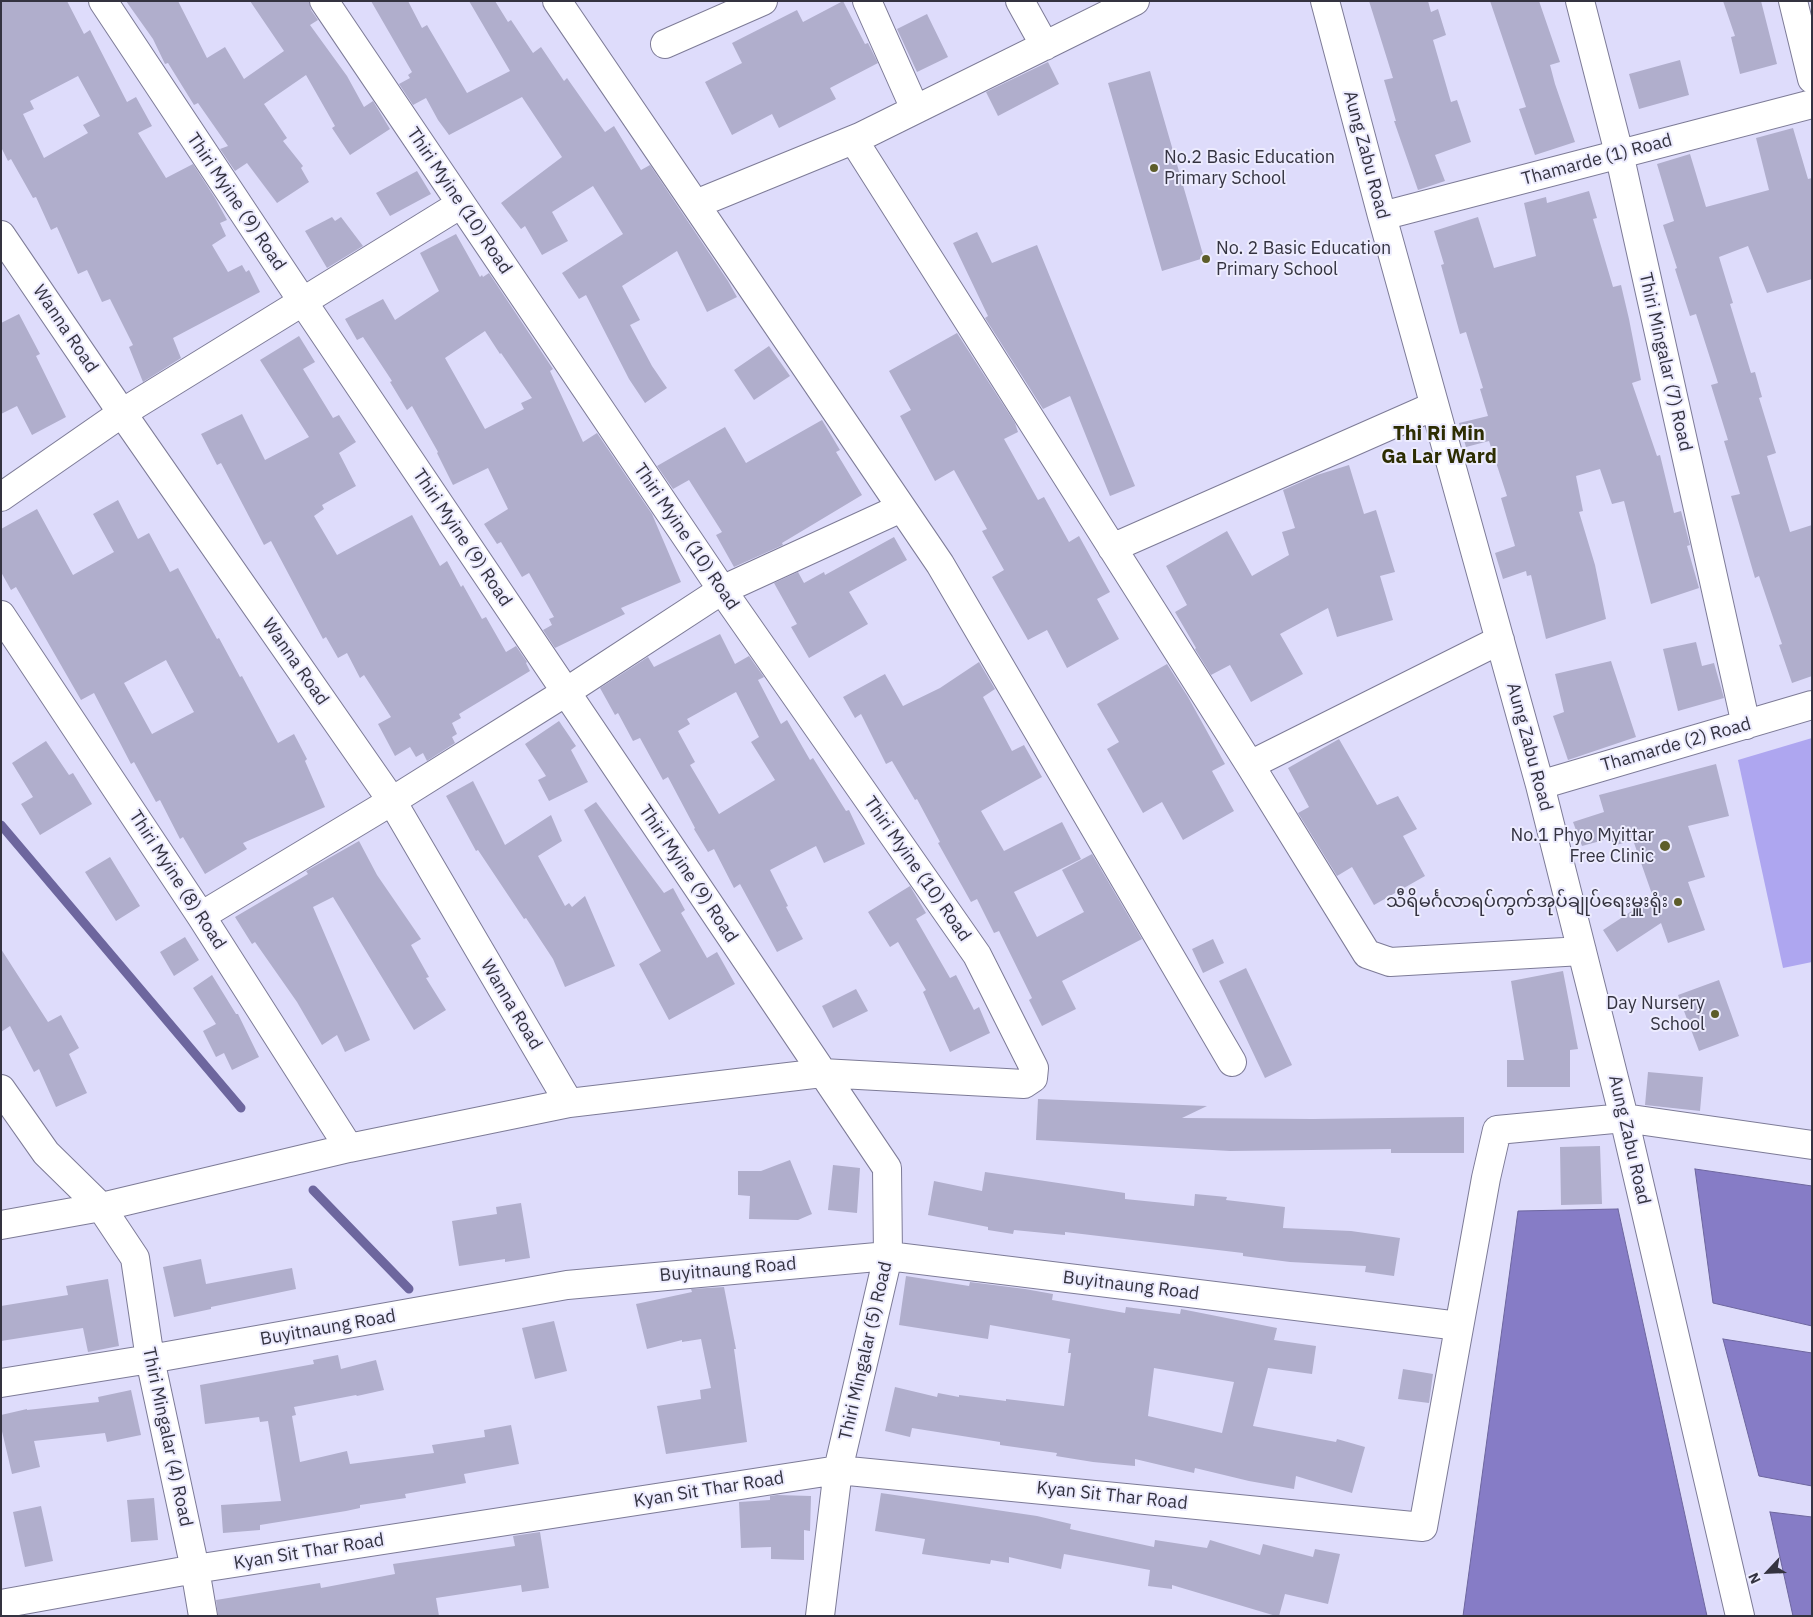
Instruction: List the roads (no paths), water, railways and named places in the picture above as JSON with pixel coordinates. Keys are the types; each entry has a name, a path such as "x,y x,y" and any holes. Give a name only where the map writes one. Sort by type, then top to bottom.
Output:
{"street":[{"name":"Thiri Myine (9) Road","path":"103,1 303,302 822,1073"},
{"name":"Thiri Myine (10) Road","path":"324,1 722,590 977,954 1034,1068 1033,1078 1024,1084 822,1073"},
{"path":"557,1 940,564 1232,1062"},
{"path":"665,44 763,1"},
{"path":"867,1 915,109"},
{"path":"1020,1 1044,46"},
{"path":"696,204 860,137 1135,1"},
{"name":"Aung Zabu Road","path":"1325,1 1434,406 1540,785 1624,1118 1740,1616"},
{"name":"Thiri Mingalar (7) Road","path":"1580,1 1619,154 1746,724"},
{"path":"1793,1 1812,79"},
{"name":"Thamarde (1) Road","path":"1382,216 1812,104"},
{"path":"860,137 858,147 1250,765 1367,954 1390,962 1582,951"},
{"path":"1,497 122,413 461,204"},
{"name":"Wanna Road","path":"1,235 122,413 392,801 569,1102"},
{"path":"1112,548 1434,406"},
{"path":"201,916 392,801 566,692 722,590 901,508"},
{"name":"Thiri Myine (8) Road","path":"1,615 201,916 349,1148"},
{"path":"1250,765 1500,640"},
{"name":"Thamarde (2) Road","path":"1540,785 1812,705"},
{"path":"1,1225 101,1207 349,1148 569,1102 822,1073"},
{"name":"Thiri Mingalar (5) Road","path":"820,1616 838,1470 888,1256 887,1168 822,1073"},
{"name":"Thiri Mingalar (4) Road","path":"1,1088 46,1153 101,1207 134,1258 150,1359 195,1569 203,1616"},
{"path":"1459,1326 1486,1178 1497,1130 1624,1118 1812,1145"},
{"name":"Buyitnaung Road","path":"1,1383 150,1359 567,1285 888,1256 1459,1326"},
{"name":"Kyan Sit Thar Road","path":"1,1604 195,1569 838,1470 1423,1526 1459,1326"}],"waterway":[{"path":"1,825 241,1108"},
{"path":"313,1190 409,1289"}],"place":[{"name":"No.2 Basic Education Primary School","path":"1154,168"},
{"name":"No. 2 Basic Education Primary School","path":"1206,259"},
{"name":"No.1 Phyo Myittar Free Clinic","path":"1665,846"},
{"name":"သီရိမင်္ဂလာရပ်ကွက်အုပ်ချုပ်ရေးမှူးရုံး","path":"1678,902"},
{"name":"Day Nursery School","path":"1715,1014"}],"district":[{"name":"Thi Ri Min Ga Lar Ward","path":"1439,446"}]}
